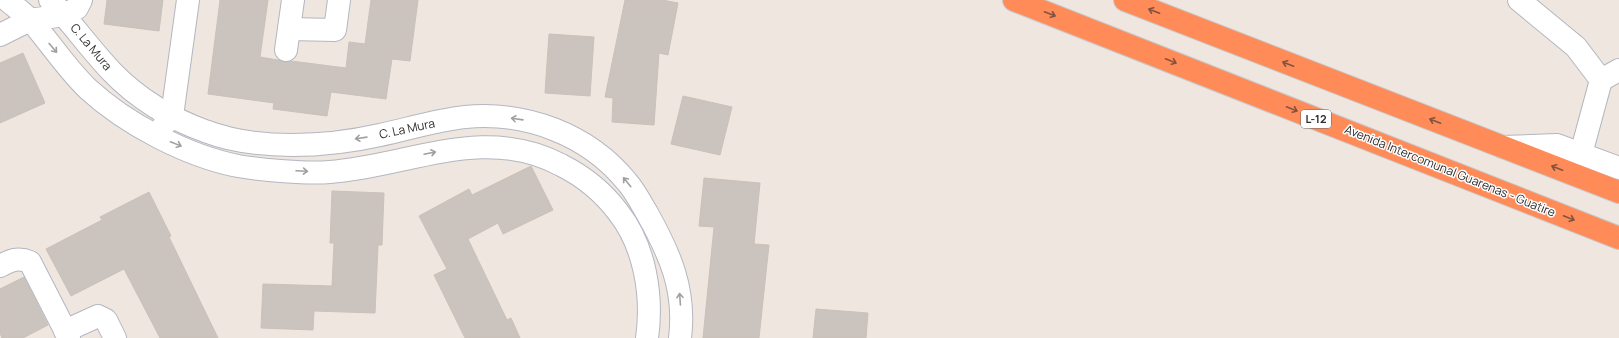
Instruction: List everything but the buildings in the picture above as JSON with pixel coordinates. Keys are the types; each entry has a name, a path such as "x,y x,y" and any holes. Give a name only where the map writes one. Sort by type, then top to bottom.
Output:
{"highway":[{"name":"Avenida Intercomunal Guarenas - Guatire","path":"1014,0 1619,238"},
{"path":"1125,0 1619,192"}],"street":[{"path":"7,0 30,20 88,89 124,117 154,136 238,166 328,173 380,165 434,152 475,146 512,147 544,156 576,172 608,199 625,221 640,253 650,315 647,338"},
{"path":"0,36 57,7 77,8 81,0"},
{"path":"154,136 172,116 188,0"},
{"path":"286,50 293,0"},
{"path":"289,29 335,30 339,0"},
{"path":"1519,0 1610,75 1581,154"},
{"name":"C. La Mura","path":"57,7 112,72 143,99 172,116 206,132 254,143 295,144 332,142 378,136 464,117 492,116 532,121 567,135 598,154 628,182 661,237 674,266 680,295 680,338"},
{"path":"1503,147 1557,145 1619,168"},
{"path":"0,266 22,258 30,262 67,334 98,316 106,320 115,338"}]}
